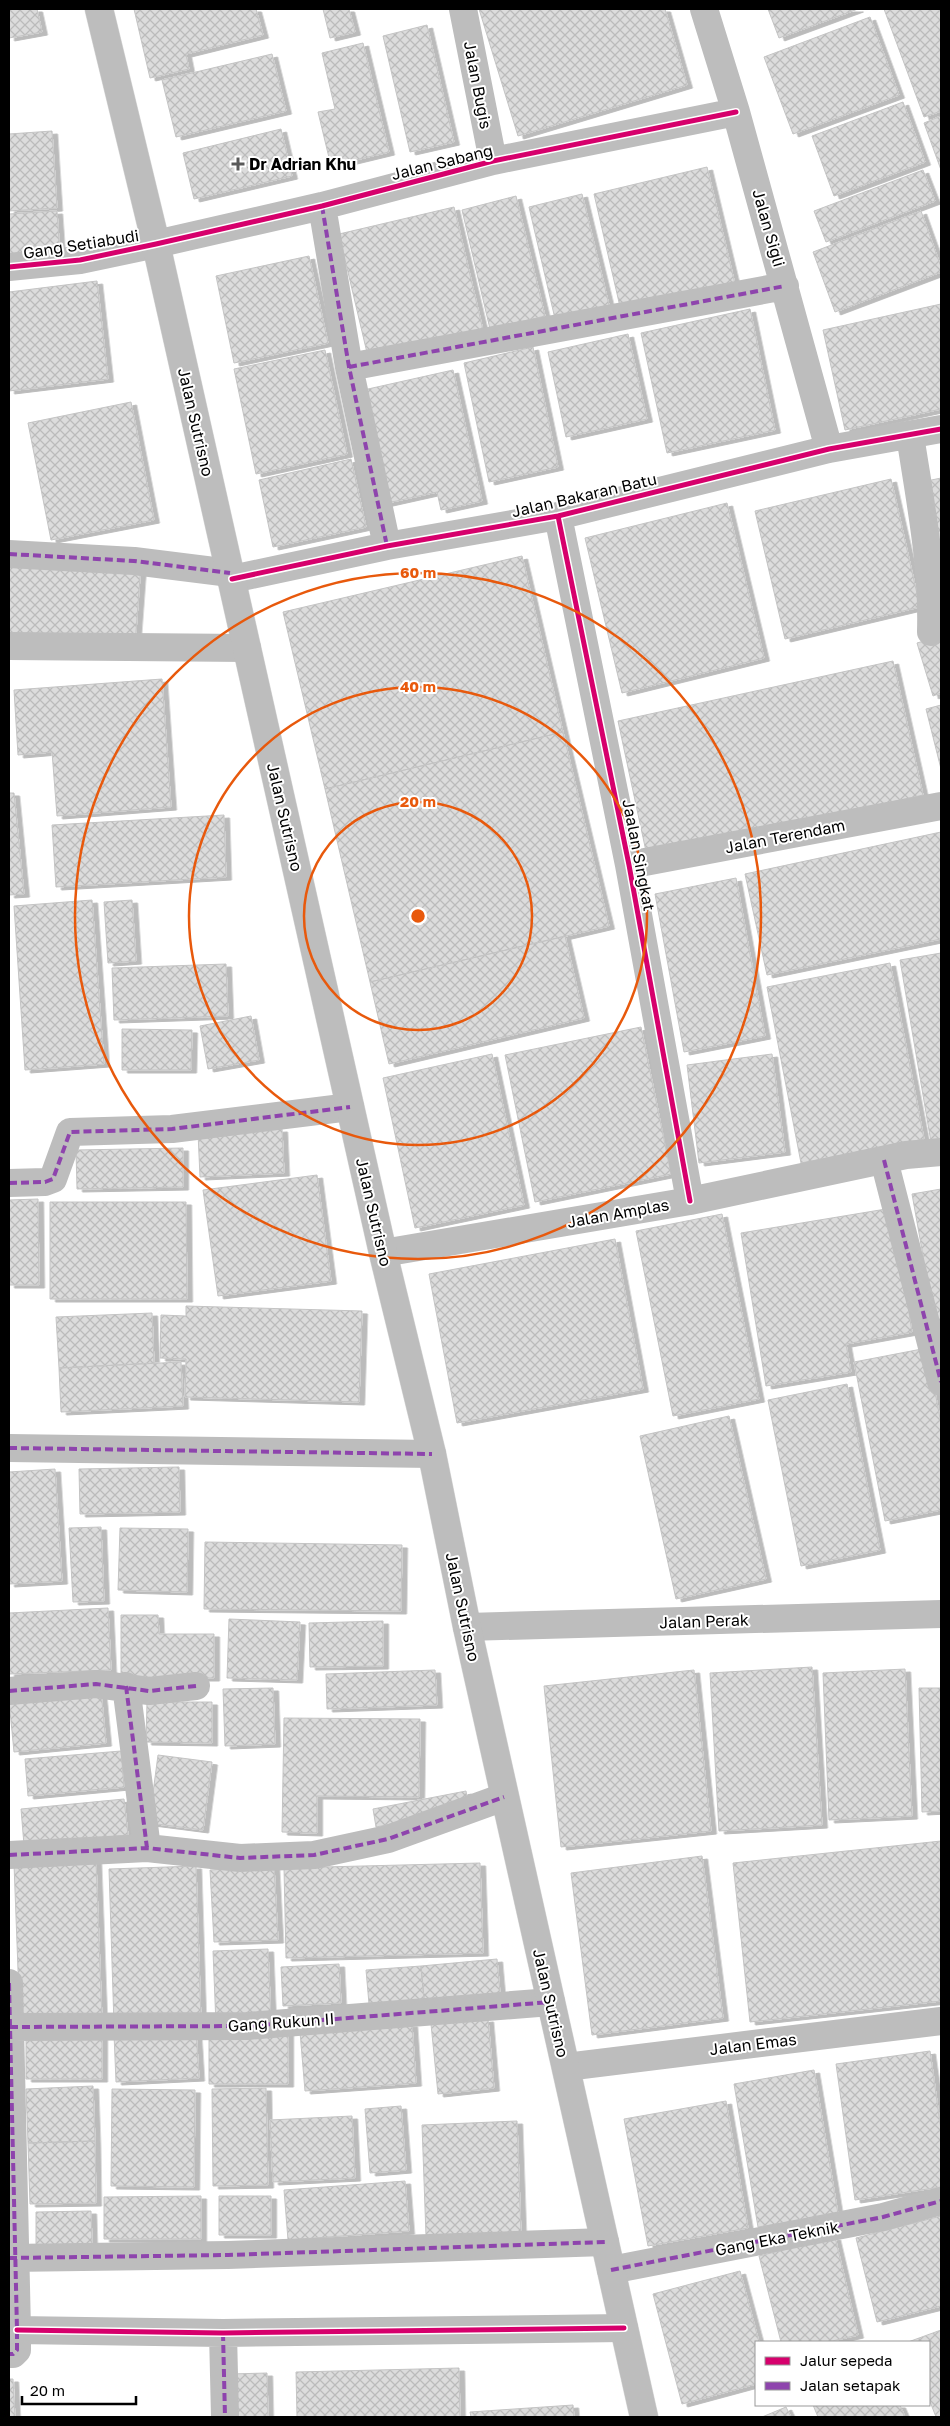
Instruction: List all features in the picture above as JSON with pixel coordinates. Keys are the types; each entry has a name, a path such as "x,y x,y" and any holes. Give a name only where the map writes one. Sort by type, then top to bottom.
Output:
{"street":[{"name":"Jalan Sutrisno","path":"99,9 156,244 383,1253 432,1454 504,1797 644,2417"},
{"name":"Jalan Bugis","path":"462,9 493,162"},
{"name":"Jalan Sigli","path":"704,9 736,112 829,449"},
{"name":"Jalan Sabang","path":"156,244 322,206 493,162 736,112"},
{"path":"322,206 350,367 387,546"},
{"name":"Gang Setiabudi","path":"9,267 80,260 156,244"},
{"path":"350,367 785,286"},
{"name":"Jalan Bakaran Batu","path":"9,554 134,561 231,576 558,516 829,449 941,429"},
{"path":"910,435 927,545 932,599 931,632"},
{"name":"Jaalan Singkat","path":"558,516 629,865 690,1201"},
{"path":"9,646 247,648"},
{"name":"Jalan Terendam","path":"629,865 941,806"},
{"path":"9,1183 45,1182 53,1179 70,1132 172,1129 350,1107"},
{"name":"Jalan Amplas","path":"383,1253 690,1201 884,1160 941,1152"},
{"path":"884,1160 941,1382"},
{"path":"9,1448 432,1454"},
{"name":"Jalan Perak","path":"467,1627 941,1614"},
{"path":"9,1692 96,1684 126,1686 148,1691 196,1686"},
{"path":"126,1686 147,1848"},
{"path":"9,1856 147,1848 240,1858 314,1855 388,1839 504,1797"},
{"path":"9,1983 13,2342 223,2333 624,2328"},
{"name":"Gang Rukun II","path":"10,2027 247,2026 551,2002"},
{"name":"Jalan Emas","path":"566,2067 941,2021"},
{"name":"Gang Eka Teknik","path":"611,2270 883,2217 941,2200"},
{"path":"13,2258 238,2254 605,2242"},
{"path":"223,2333 225,2417"}],"building":[{"path":"9,9 37,9 42,32 9,38"},
{"path":"134,9 256,9 263,35 186,54 189,69 150,78"},
{"path":"323,9 349,9 355,32 330,38"},
{"path":"479,9 665,9 687,85 518,136"},
{"path":"768,9 858,9 779,38"},
{"path":"884,9 941,9 941,111 924,117"},
{"path":"870,17 899,95 793,134 764,57"},
{"path":"427,25 454,142 410,152 383,36"},
{"path":"363,43 389,152 331,166 318,112 335,109 322,53"},
{"path":"272,54 286,111 176,137 162,80"},
{"path":"903,102 925,162 834,196 812,136"},
{"path":"941,116 941,170 924,123"},
{"name":"Dr Adrian Khu","path":"281,129 292,176 194,199 183,153"},
{"path":"52,131 57,208 9,211 9,134"},
{"path":"707,167 735,284 621,311 594,194"},
{"path":"923,170 935,201 826,242 814,211"},
{"path":"582,194 610,309 556,323 529,207"},
{"path":"516,196 545,316 490,329 462,210"},
{"path":"454,207 483,330 368,357 339,234"},
{"path":"57,211 60,254 9,258 9,214"},
{"path":"921,211 941,267 941,272 835,312 813,252"},
{"path":"309,256 328,343 234,363 216,276"},
{"path":"97,281 108,379 9,391 9,292"},
{"path":"941,304 941,409 845,430 823,330"},
{"path":"750,309 775,430 667,453 641,333"},
{"path":"628,334 647,419 566,437 548,352"},
{"path":"533,347 558,467 489,482 464,363"},
{"path":"325,350 347,454 256,474 234,369"},
{"path":"453,370 482,501 441,510 437,492 383,504 359,391"},
{"path":"131,402 154,520 51,540 28,423"},
{"path":"351,459 366,527 273,547 259,480"},
{"path":"941,478 941,571 922,482"},
{"path":"891,479 920,607 785,639 755,511"},
{"path":"727,503 764,658 622,693 585,538"},
{"path":"9,556 141,564 135,645 9,637"},
{"path":"522,556 563,732 325,789 283,612"},
{"path":"941,636 941,693 933,696 917,643"},
{"path":"893,661 923,795 647,856 618,721"},
{"path":"162,679 171,807 57,816 52,752 18,755 14,690"},
{"path":"941,705 941,769 926,709"},
{"path":"563,732 609,926 370,982 325,789"},
{"path":"9,793 14,793 24,894 9,895"},
{"path":"224,815 226,877 56,887 52,825"},
{"path":"941,832 941,939 767,975 745,874"},
{"path":"736,878 765,1036 684,1052 655,894"},
{"path":"92,900 104,1064 25,1070 14,906"},
{"path":"132,900 136,961 108,963 104,902"},
{"path":"565,936 584,1018 389,1064 370,982"},
{"path":"941,953 941,1140 931,1142 900,960"},
{"path":"890,963 924,1139 801,1163 767,987"},
{"path":"226,964 228,1016 114,1020 112,968"},
{"path":"251,1016 259,1060 208,1069 200,1026"},
{"path":"641,1027 671,1174 535,1202 505,1055"},
{"path":"122,1029 192,1030 191,1070 122,1070"},
{"path":"492,1054 524,1205 415,1228 383,1078"},
{"path":"772,1054 785,1152 699,1163 687,1065"},
{"path":"282,1129 284,1173 200,1177 198,1133"},
{"path":"183,1148 183,1187 77,1189 76,1150"},
{"path":"317,1175 331,1281 218,1296 203,1190"},
{"path":"941,1189 941,1333 937,1334 912,1194"},
{"path":"38,1199 39,1285 9,1285 9,1200"},
{"path":"50,1202 186,1202 187,1299 50,1299"},
{"path":"892,1208 912,1332 846,1344 851,1372 766,1386 741,1233"},
{"path":"722,1214 759,1399 673,1416 636,1231"},
{"path":"615,1239 643,1389 457,1423 429,1274"},
{"path":"186,1306 362,1311 359,1402 185,1397 186,1359 160,1358 161,1315 186,1316"},
{"path":"152,1313 154,1363 59,1368 56,1317"},
{"path":"927,1348 941,1424 941,1510 885,1521 854,1362"},
{"path":"181,1362 183,1406 61,1412 59,1368"},
{"path":"847,1384 880,1550 801,1566 768,1400"},
{"path":"729,1416 766,1579 676,1599 640,1436"},
{"path":"179,1467 180,1512 80,1514 79,1469"},
{"path":"55,1469 62,1581 9,1584 9,1472"},
{"path":"101,1527 104,1601 73,1602 69,1528"},
{"path":"120,1528 188,1529 187,1592 118,1590"},
{"path":"205,1542 402,1545 401,1611 204,1609"},
{"path":"108,1608 111,1670 9,1674 9,1613"},
{"path":"121,1615 158,1615 159,1634 214,1634 214,1678 121,1678"},
{"path":"229,1619 300,1622 297,1680 227,1678"},
{"path":"383,1621 383,1666 310,1667 309,1623"},
{"path":"812,1667 822,1825 719,1831 710,1673"},
{"path":"905,1669 912,1816 829,1820 823,1673"},
{"path":"435,1670 437,1705 327,1709 326,1674"},
{"path":"694,1670 711,1831 561,1847 544,1686"},
{"path":"273,1688 275,1744 225,1746 223,1689"},
{"path":"919,1688 941,1688 941,1811 922,1812"},
{"path":"101,1691 106,1743 14,1752 9,1701"},
{"path":"147,1702 212,1702 212,1743 146,1742"},
{"path":"284,1718 420,1719 419,1797 317,1796 317,1833 282,1832"},
{"path":"121,1751 124,1787 28,1796 25,1759"},
{"path":"158,1755 212,1762 203,1830 149,1823"},
{"path":"466,1791 469,1809 376,1827 373,1809"},
{"path":"124,1799 128,1835 24,1845 21,1809"},
{"path":"941,1841 941,2001 750,2022 733,1863"},
{"path":"702,1856 723,2018 592,2035 571,1873"},
{"path":"96,1861 102,2020 20,2023 14,1864"},
{"path":"480,1863 483,1953 286,1958 284,1868"},
{"path":"196,1866 201,2022 114,2025 109,1869"},
{"path":"274,1866 278,1940 214,1942 210,1870"},
{"path":"268,1949 271,2023 216,2025 213,1951"},
{"path":"497,1959 500,1993 424,1999 421,1966"},
{"path":"339,1964 341,2003 283,2006 281,1967"},
{"path":"421,1966 424,1999 369,2004 366,1970"},
{"path":"488,2019 494,2088 438,2094 431,2024"},
{"path":"412,2024 416,2083 305,2091 300,2032"},
{"path":"26,2028 102,2028 102,2079 26,2079"},
{"path":"196,2029 199,2078 116,2082 114,2034"},
{"path":"288,2031 288,2084 209,2084 209,2032"},
{"path":"930,2051 941,2130 941,2187 855,2200 836,2064"},
{"path":"814,2070 838,2214 758,2227 734,2084"},
{"path":"93,2086 95,2141 28,2143 26,2089"},
{"path":"266,2088 268,2185 213,2186 212,2089"},
{"path":"112,2089 195,2090 194,2187 111,2186"},
{"path":"726,2101 748,2228 648,2246 624,2119"},
{"path":"401,2106 406,2170 370,2173 365,2109"},
{"path":"352,2116 355,2178 273,2182 270,2120"},
{"path":"517,2121 521,2234 426,2236 422,2125"},
{"path":"95,2141 96,2203 30,2204 28,2143"},
{"path":"405,2181 409,2231 288,2240 284,2190"},
{"path":"201,2196 201,2239 104,2239 104,2197"},
{"path":"219,2196 271,2196 271,2235 219,2235"},
{"path":"91,2211 92,2244 36,2245 36,2212"},
{"path":"941,2216 941,2306 877,2322 856,2238"},
{"path":"835,2237 858,2335 832,2341 781,2341 759,2256"},
{"path":"740,2271 759,2341 755,2341 755,2384 682,2404 653,2294"},
{"path":"941,2330 941,2417 936,2417 930,2402 930,2341 911,2341"},
{"path":"459,2368 460,2417 297,2417 296,2372"},
{"path":"267,2373 268,2417 231,2417 230,2374"},
{"path":"9,2379 13,2379 15,2417 9,2417"},
{"path":"573,2405 574,2417 471,2417 470,2412"},
{"path":"813,2406 900,2406 905,2417 818,2417"},
{"path":"786,2407 791,2417 762,2417"}],"marked path":[{"path":"322,206 349,367 387,546"},
{"path":"349,367 785,286"},
{"path":"9,554 134,561 230,573"},
{"path":"9,1183 45,1182 53,1179 70,1132 172,1129 350,1107"},
{"path":"884,1160 941,1382"},
{"path":"9,1448 432,1454"},
{"path":"9,1691 96,1684 149,1691 196,1686"},
{"path":"126,1686 147,1848"},
{"path":"9,1855 147,1848 240,1858 314,1855 388,1839 504,1797"},
{"path":"9,1983 17,2330 17,2350 13,2354 9,2354"},
{"path":"10,2027 247,2026 551,2002"},
{"path":"611,2270 883,2217 941,2201"},
{"path":"9,2258 228,2255 605,2242"},
{"path":"223,2333 225,2417"}],"cycle path":[{"path":"9,267 80,260 156,244 322,206 493,161 736,112"},
{"path":"232,579 387,546 558,516 829,449 941,429"},
{"path":"558,516 629,865 690,1201"},
{"path":"17,2330 223,2333 624,2328"}],"place":[{"name":"Dr Adrian Khu","path":"238,164"}]}
